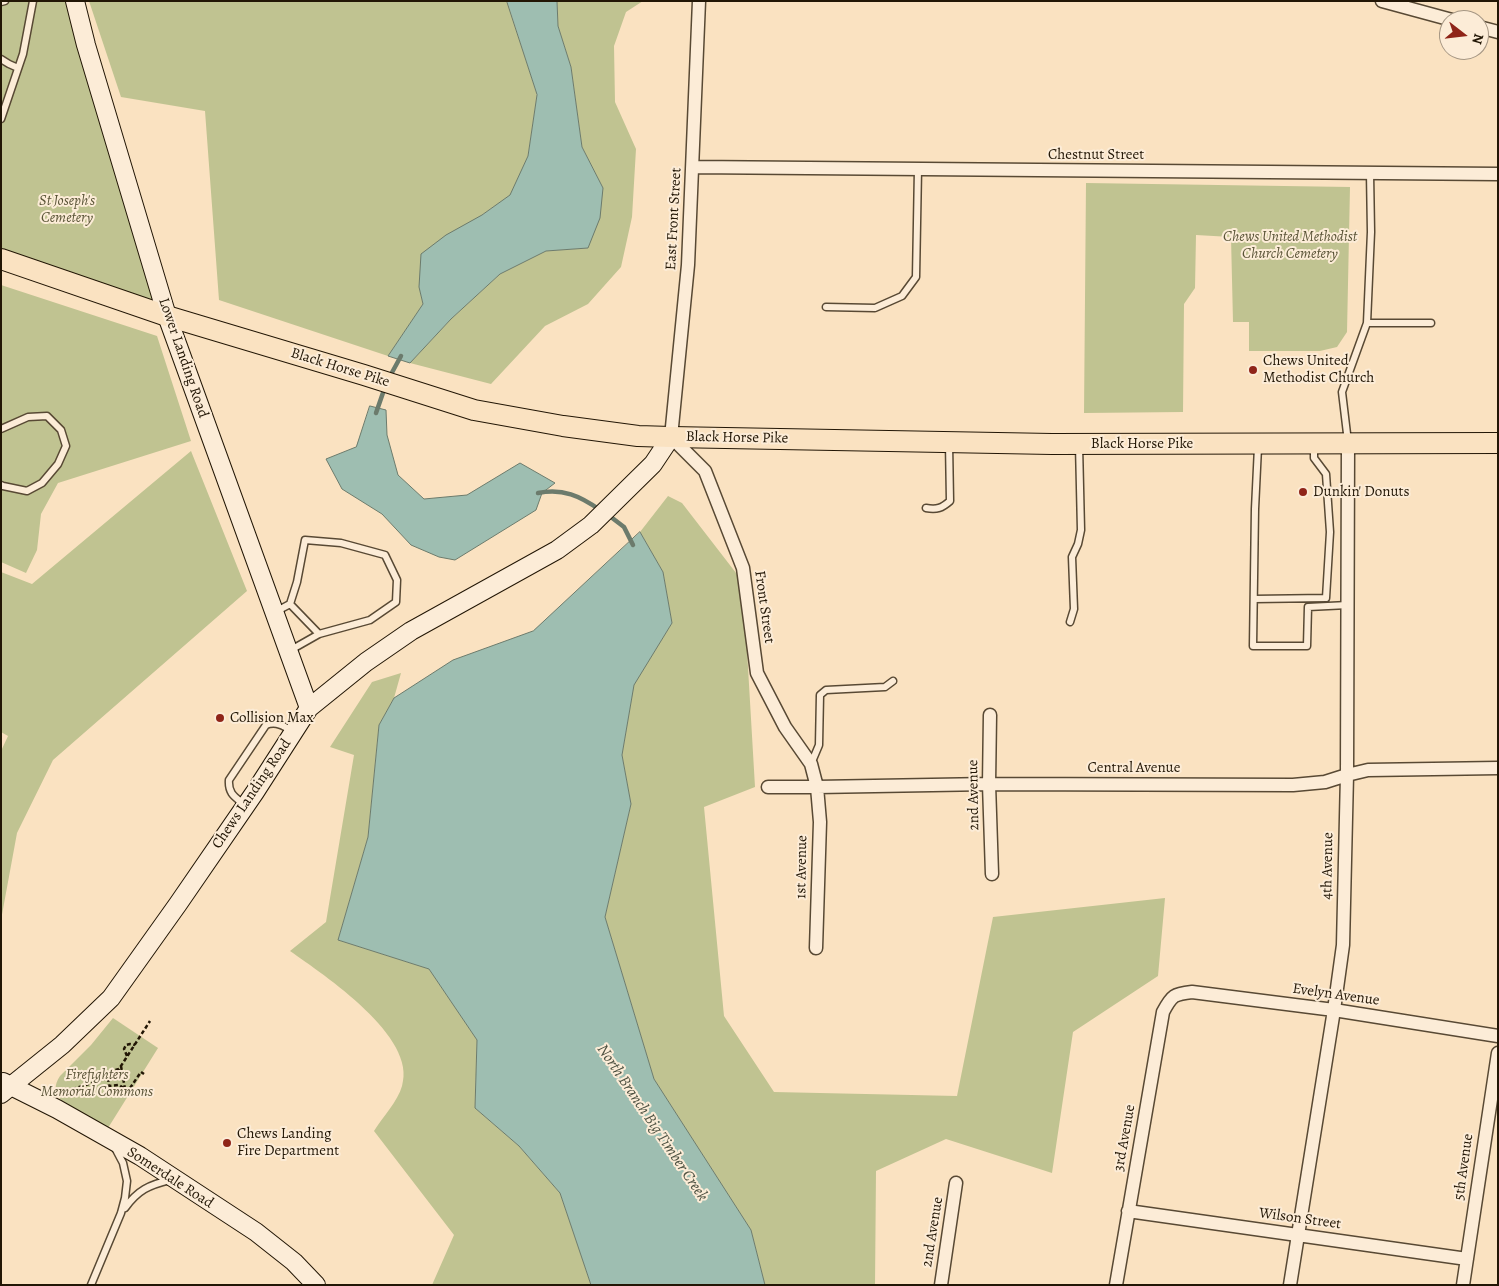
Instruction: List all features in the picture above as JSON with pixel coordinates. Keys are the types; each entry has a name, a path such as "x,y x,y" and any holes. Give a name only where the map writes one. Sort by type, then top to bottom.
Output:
{"main road":[{"name":"Lower Landing Road","path":"75,1 86,45 167,316 309,708"},
{"name":"Black Horse Pike","path":"1,259 167,316 474,410 563,426 638,436 1079,444 1498,443"},
{"name":"Chews Landing Road","path":"5,1087 62,1045 111,998 246,805 309,708 366,662 411,631 557,550 590,525 653,464 671,437"},
{"name":"Somerdale Road","path":"5,1087 57,1108 140,1156 256,1232 294,1262 316,1285"}],"street":[{"name":"East Front Street","path":"671,437 688,265 699,1"},
{"path":"1382,1 1439,16"},
{"name":"Chestnut Street","path":"693,168 1498,174"},
{"name":"Front Street","path":"671,437 705,471 743,568 757,673 785,728 811,764 817,788"},
{"name":"4th Avenue","path":"1290,1285 1343,945 1347,775 1348,443"},
{"name":"2nd Avenue","path":"990,715 992,874"},
{"name":"Central Avenue","path":"768,787 817,788 990,784 1293,785 1325,782 1368,770 1498,768"},
{"name":"1st Avenue","path":"816,948 820,822 817,788"},
{"name":"Evelyn Avenue","path":"1170,998 1178,994 1192,992 1334,1010 1498,1036"},
{"name":"3rd Avenue","path":"1116,1285 1163,1012 1170,998"},
{"name":"5th Avenue","path":"1463,1285 1498,1053"},
{"name":"2nd Avenue","path":"941,1285 956,1183"},
{"name":"Wilson Street","path":"1128,1211 1467,1260"}],"lane":[{"path":"1,2 5,1"},
{"path":"1,119 22,54 32,1"},
{"path":"1,59 18,68"},
{"path":"826,307 875,308 902,296 916,277 918,169"},
{"path":"1348,443 1342,392 1367,323 1371,232 1370,173"},
{"path":"1367,323 1431,323"},
{"path":"1,429 28,417 47,416 61,430 66,446 58,464 42,484 27,491 1,485"},
{"path":"926,508 935,509 943,507 950,501 949,442"},
{"path":"1258,443 1253,646 1307,646 1309,599"},
{"path":"1254,600 1326,598 1330,532 1326,474 1314,458 1314,443"},
{"path":"1070,622 1074,609 1072,557 1078,544 1081,530 1079,444"},
{"path":"274,612 290,604 297,582 305,540 341,543 385,555 397,580 396,602 370,620 319,634 288,651"},
{"path":"290,604 319,634"},
{"path":"1308,607 1348,605"},
{"path":"811,764 819,745 820,695 826,690 885,686 893,681"},
{"path":"246,805 231,794 228,788 229,780 266,725 272,723 279,724 294,732"},
{"path":"91,1285 126,1198 127,1181 123,1163 111,1140"},
{"path":"121,1213 130,1201 148,1186 174,1179"}],"path":[{"path":"144,1074 141,1072 128,1091 119,1084 109,1086 107,1072 119,1069 150,1021"},
{"path":"127,1056 124,1049 126,1045 135,1045"},
{"path":"120,1066 125,1089"},
{"path":"55,1094 108,1078"}],"green space":[{"name":"St Joseph's Cemetery","path":"1,1 75,1 167,316 1,259"},
{"path":"89,1 507,1 537,95 528,156 511,195 482,215 419,286 423,304 388,356 219,300 205,111 121,97"},
{"path":"557,1 643,1 626,12 614,46 615,102 636,149 632,217 621,267 588,304 545,326 491,384 410,363 451,319 500,274 546,251 588,248 603,188 582,147 571,67 558,26"},
{"name":"Chews United Methodist Church Cemetery","path":"1086,183 1350,187 1347,332 1337,347 1320,351 1249,351 1249,322 1233,322 1231,237 1196,235 1195,288 1184,304 1183,412 1084,413"},
{"path":"1,285 157,336 191,441 58,483 41,514 37,550 26,573 1,562"},
{"path":"191,451 247,591 53,760 17,833 1,920 1,751 8,736 1,732 1,572 32,584"},
{"path":"668,496 682,503 743,582 755,787 704,807 724,1016 774,1092 957,1096 993,917 1165,898 1158,976 1073,1032 1052,1173 946,1139 876,1171 875,1285 765,1285 751,1230 654,1079 605,917 631,804 622,755 634,684 672,623 663,572 640,532"},
{"path":"401,673 394,698 379,725 368,837 338,940 429,969 477,1040 475,1108 519,1146 560,1193 591,1285 432,1285 454,1235 374,1131 402,1086 403,1067 396,1048 383,1028 365,1009 345,991 290,951 326,922 354,755 330,747 372,682"},
{"name":"Firefighters Memorial Commons","path":"113,1018 158,1048 108,1128 61,1100 57,1095 56,1089 60,1076 91,1045"}],"water":[{"path":"507,1 557,1 558,26 571,67 582,147 603,188 600,218 588,248 546,251 500,274 451,319 410,363 388,356 423,304 419,287 421,254 446,235 482,215 510,195 528,156 537,95"},
{"path":"370,406 386,410 387,435 398,475 424,499 467,495 520,463 555,483 542,493 536,510 455,560 439,557 411,545 382,514 342,489 326,459 356,447"},
{"path":"640,532 663,572 672,623 634,685 622,755 631,804 605,917 654,1079 751,1230 765,1285 591,1285 560,1193 519,1146 475,1108 477,1040 429,969 338,940 368,837 379,725 394,698 453,660 533,631"}],"waterway":[{"name":"North Branch Big Timber Creek","path":"389,378 401,356"},
{"name":"North Branch Big Timber Creek","path":"376,413 385,387"},
{"name":"North Branch Big Timber Creek","path":"538,493 563,492 571,494 600,510"},
{"name":"North Branch Big Timber Creek","path":"607,514 624,527 633,545"}],"place":[{"name":"Chews United Methodist Church","path":"1253,370"},
{"name":"Dunkin' Donuts","path":"1303,492"},
{"name":"Collision Max","path":"220,718"},
{"name":"Chews Landing Fire Department","path":"227,1143"}]}
